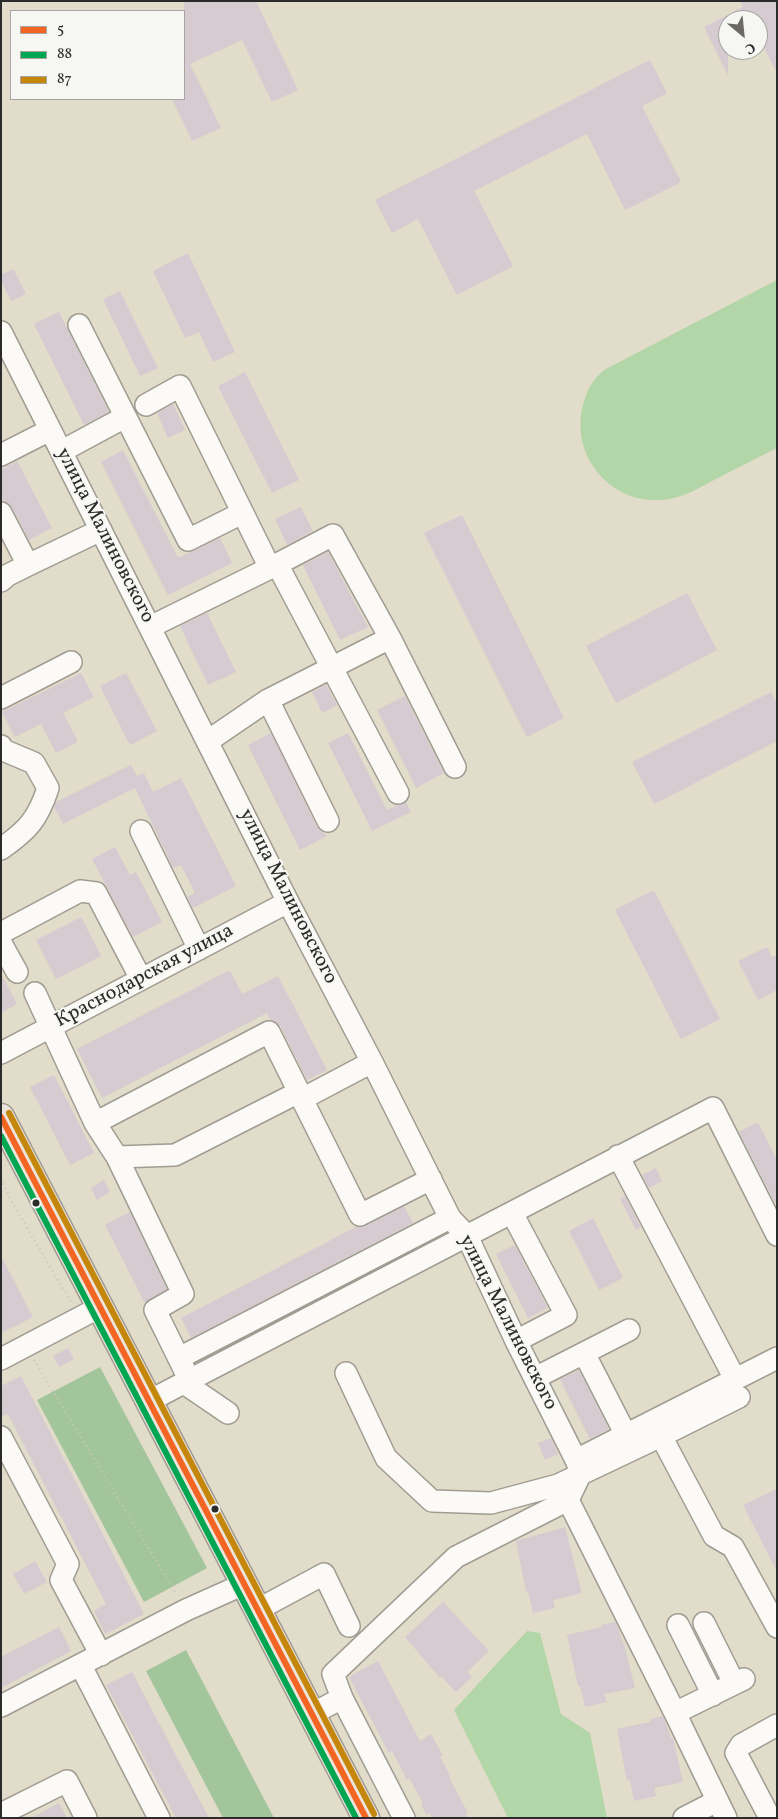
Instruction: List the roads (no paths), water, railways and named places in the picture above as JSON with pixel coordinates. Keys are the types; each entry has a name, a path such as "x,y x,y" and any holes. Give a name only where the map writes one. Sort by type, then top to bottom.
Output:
{"main road":[{"path":"1,1117 90,1313 149,1401 366,1818"}],"street":[{"path":"79,325 188,540 242,514"},
{"name":"улица Малиновского","path":"1,332 288,902 372,1062 450,1218 467,1236 578,1467"},
{"path":"146,405 180,386 242,514 332,668 398,793"},
{"path":"62,451 125,417"},
{"path":"1,455 50,430"},
{"path":"1,513 28,565"},
{"path":"1,581 8,575 101,530"},
{"path":"150,627 333,535 390,638 455,767"},
{"path":"208,741 268,700 390,638"},
{"path":"1,698 71,662"},
{"path":"268,700 328,821"},
{"path":"1,746 4,750 34,763 48,788 42,807 23,833 1,849"},
{"path":"141,831 199,949"},
{"path":"1,933 80,891 96,893 141,979"},
{"name":"Краснодарская улица","path":"1,1053 288,902"},
{"path":"1,943 17,972"},
{"path":"35,993 95,1123 116,1157 183,1294 155,1310 178,1358 187,1382 228,1413"},
{"path":"95,1123 269,1032 360,1215 431,1179"},
{"path":"116,1157 175,1154 372,1062"},
{"path":"149,1401 713,1108 777,1235"},
{"path":"618,1156 737,1388"},
{"path":"512,1213 566,1315 516,1341"},
{"path":"178,1358 450,1218"},
{"path":"1,1359 90,1313"},
{"path":"535,1378 629,1330"},
{"path":"584,1353 626,1435"},
{"path":"578,1467 661,1436 737,1388 777,1358"},
{"path":"346,1373 386,1458 432,1502 491,1504 558,1485 578,1467 626,1435 737,1388"},
{"path":"661,1436 714,1536 733,1547 777,1627"},
{"path":"1,1437 68,1564 62,1580 101,1655"},
{"path":"578,1467 568,1500 676,1713 722,1809 684,1818"},
{"path":"404,1818 342,1698 333,1674 456,1557 568,1500"},
{"path":"257,1610 324,1574 349,1626"},
{"path":"1,1706 186,1610 244,1584"},
{"path":"676,1713 739,1681 704,1623"},
{"path":"678,1625 713,1694"},
{"path":"81,1666 159,1818"},
{"path":"312,1714 342,1698"},
{"path":"770,1818 736,1753 741,1745 777,1725"},
{"path":"1,1814 67,1781 86,1818"}]}
